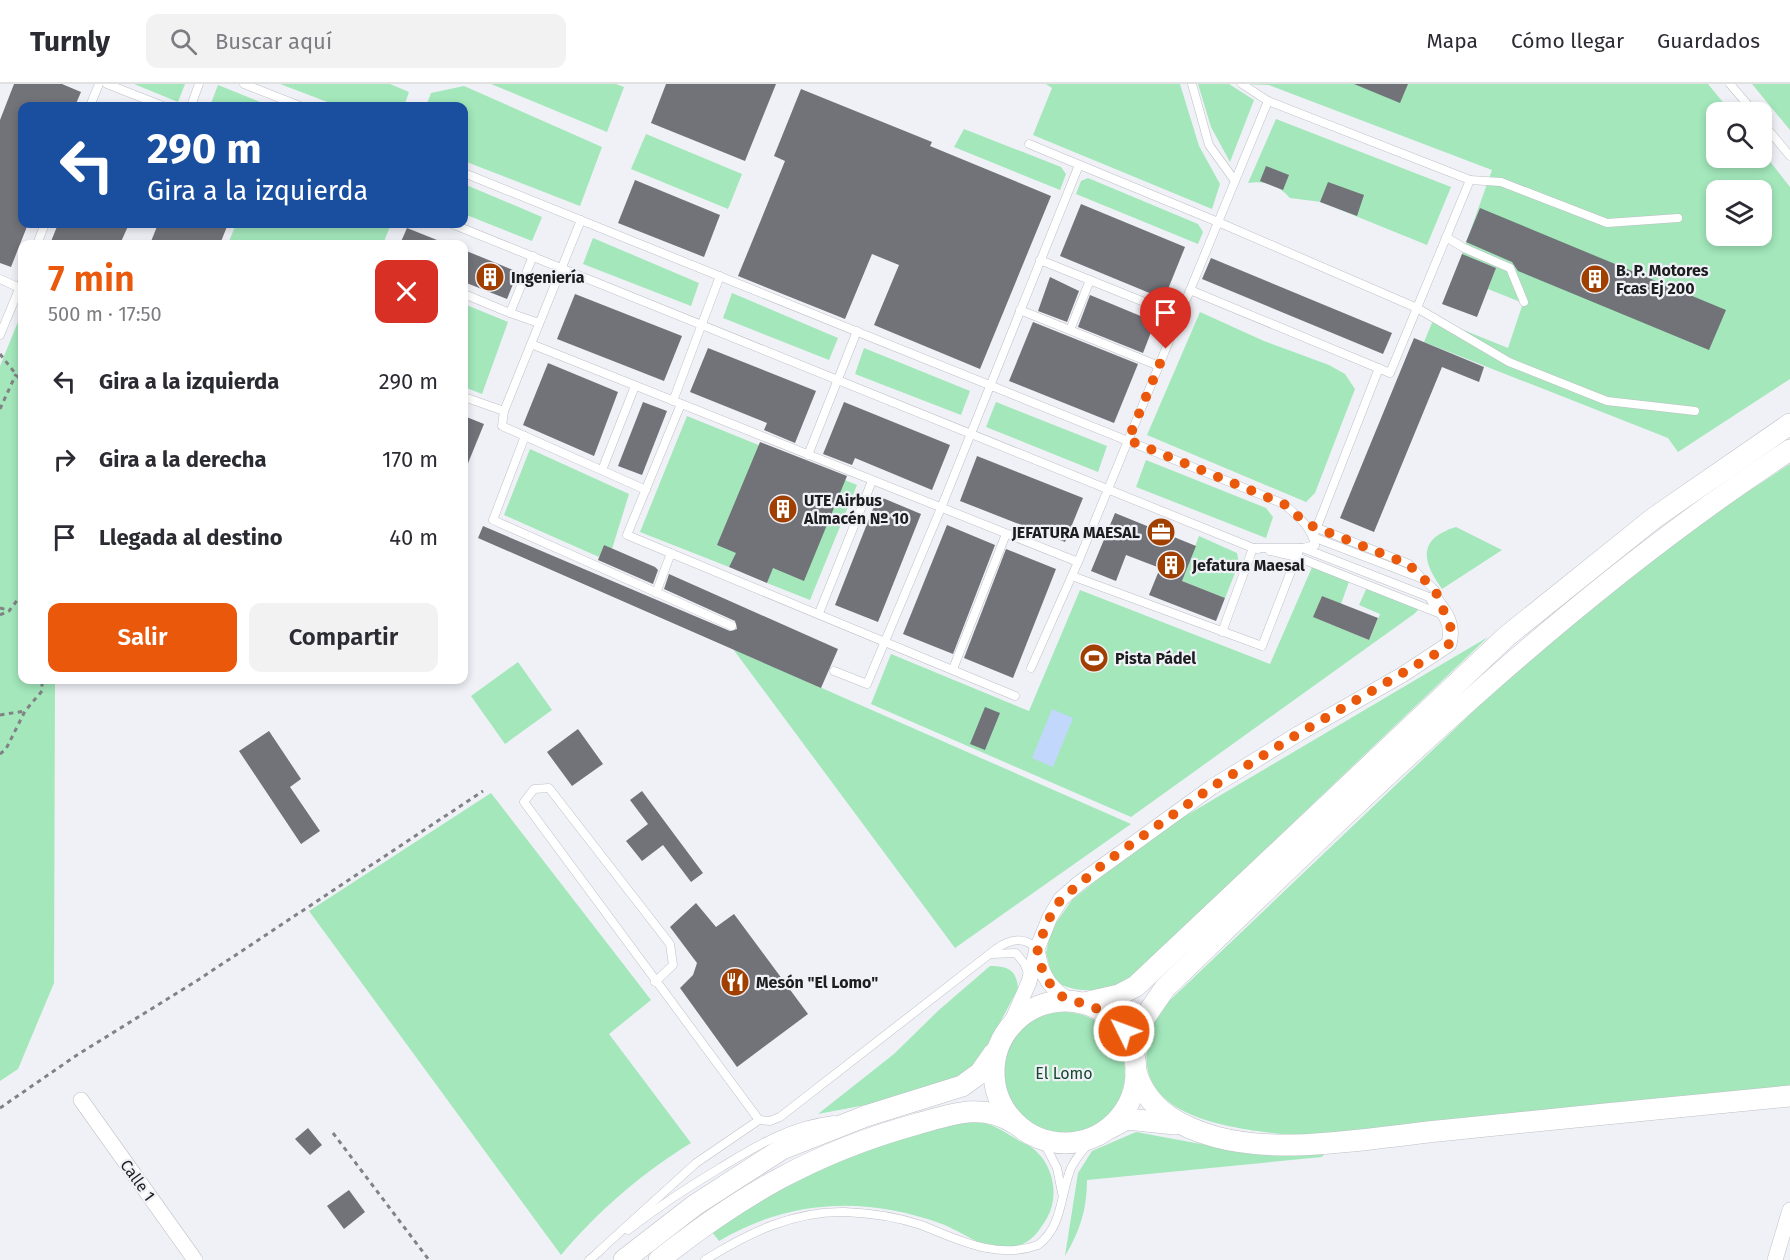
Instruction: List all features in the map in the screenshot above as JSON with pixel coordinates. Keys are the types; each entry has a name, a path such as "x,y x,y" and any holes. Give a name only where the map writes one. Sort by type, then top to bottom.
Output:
{"main road":[{"path":"624,1260 695,1205 782,1149 866,1116 962,1086 980,1073 1004,1035 1019,1017 1042,1005 1119,995 1136,986 1507,636 1654,518 1790,424"},
{"path":"1133,1048 1141,1023 1165,988 1524,650 1666,537 1790,450"},
{"path":"1078,1002 1112,1019 1124,1031 1133,1048 1141,1088 1154,1106 1169,1118 1217,1137 1300,1144 1790,1096"},
{"path":"1004,1035 994,1067 995,1086 1004,1110 1017,1125"},
{"path":"1101,1133 1129,1105 1136,1072"},
{"path":"659,1260 744,1197 788,1172 836,1150 891,1131 975,1110 993,1112 1042,1139 1070,1144 1101,1133 1127,1119 1153,1120 1190,1127"}],"street":[{"path":"1004,1035 1029,982 1037,948 1050,917 1061,899 1078,884 1212,787 1449,644 1452,631 1448,616 1434,599"},
{"path":"1037,948 1044,977 1061,996 1078,1002"},
{"name":"Calle 1","path":"81,1101 195,1260"},
{"path":"1775,1260 1790,1210"}],"lane":[{"path":"92,102 99,84"},
{"path":"107,84 153,102"},
{"path":"192,102 199,84"},
{"path":"244,84 290,102"},
{"path":"1192,84 1209,145 1235,181"},
{"path":"1242,84 1268,101 1470,180 1501,182 1607,223 1678,218"},
{"path":"1730,84 1745,102"},
{"path":"1031,668 1109,489 1268,101"},
{"path":"1772,134 1790,156"},
{"path":"1029,144 1417,308 1509,362 1607,401 1695,411"},
{"path":"834,671 867,684 941,508 1079,165"},
{"path":"468,175 1284,504 1307,524 1408,564 1435,590 1448,616"},
{"path":"1190,290 1390,373 1470,180"},
{"path":"581,220 504,411 502,426 646,490"},
{"path":"462,228 1253,548 1297,557 1448,616"},
{"path":"1446,237 1464,248 1510,268 1524,302"},
{"path":"510,313 533,256"},
{"path":"1040,260 1179,316"},
{"path":"720,276 646,490 627,536 885,640 1015,696"},
{"path":"0,279 18,285"},
{"path":"1070,330 1089,280"},
{"path":"0,335 18,295"},
{"path":"468,296 539,323"},
{"path":"1020,310 1159,366"},
{"path":"808,455 857,332"},
{"path":"531,344 1078,562"},
{"path":"1313,537 1379,368"},
{"path":"602,470 635,386"},
{"path":"468,398 504,411"},
{"path":"525,436 493,520 732,626"},
{"path":"819,614 872,481"},
{"path":"1253,548 1302,548 1315,545 1307,524"},
{"path":"953,669 1006,534"},
{"path":"1313,537 1423,579"},
{"path":"1222,632 1253,548"},
{"path":"1072,576 1262,646 1302,548"},
{"path":"1302,548 1434,599"},
{"path":"656,593 671,553"},
{"path":"656,982 673,965 670,944 549,788 534,789 524,802 656,982 759,1120"},
{"path":"589,1260 696,1163 759,1120 770,1121 780,1117 988,955 1013,940 1030,942 1037,948"},
{"path":"988,955 1016,953 1024,963 1029,982"},
{"path":"597,1253 677,1193 773,1136 808,1123 866,1116"},
{"path":"705,1260 736,1240 763,1228 800,1216 843,1212 868,1214 918,1224 979,1255 1000,1258 1021,1254 1049,1235 1060,1214 1062,1197 1072,1164 1101,1133"},
{"path":"1042,1139 1057,1168 1062,1197"}],"path":[{"path":"0,354 18,377"},
{"path":"0,410 16,374"},
{"path":"0,615 9,611 18,599"},
{"path":"0,608 9,611"},
{"path":"0,754 6,749 25,711 42,691 42,684"},
{"path":"0,715 25,711"},
{"path":"0,1108 77,1055 198,980 483,791"},
{"path":"333,1132 429,1260"}],"green space":[{"path":"134,84 185,84 178,102"},
{"path":"280,84 390,84 409,92 405,102 327,102"},
{"path":"491,84 616,84 624,87 607,132"},
{"path":"1046,84 1180,84 1199,146 1220,184 1212,209 1033,135 1052,88"},
{"path":"1198,84 1229,84 1254,100 1230,162 1211,127"},
{"path":"1242,84 1708,84 1723,102 1706,102 1706,168 1772,168 1772,164 1790,187 1790,379 1678,452 1668,438 1424,342 1434,318 1508,348 1523,303 1488,289 1495,270 1461,257 1492,170 1269,85"},
{"path":"1752,84 1790,84 1790,130 1772,108 1772,102 1767,102"},
{"path":"218,85 260,102 212,102"},
{"path":"464,86 602,147 580,206 468,163 468,102 428,102 431,93"},
{"path":"1276,119 1451,187 1427,245 1321,202 1290,198 1271,184 1248,183"},
{"path":"964,129 1061,167 1066,174 1060,190 954,147"},
{"path":"646,134 742,174 728,209 631,169"},
{"path":"1088,178 1198,224 1203,232 1198,244 1076,194 1081,181"},
{"path":"468,186 542,217 532,241 468,216"},
{"path":"234,228 389,228 385,240 230,240"},
{"path":"593,238 699,283 691,306 583,264"},
{"path":"732,293 838,338 829,360 723,318"},
{"path":"468,306 508,322 482,394 468,389"},
{"path":"1200,312 1264,341 1329,365 1345,374 1355,389 1315,493 1306,502 1147,435"},
{"path":"18,322 18,684 55,684 54,983 18,1069 0,1081 0,366"},
{"path":"864,348 970,391 961,415 855,374"},
{"path":"996,402 1107,446 1098,472 986,427"},
{"path":"687,416 857,485 810,600 767,583 771,572 735,556 729,567 640,532"},
{"path":"530,449 629,494 612,549 604,545 599,557 504,515"},
{"path":"1146,460 1266,508 1273,517 1266,538 1136,487"},
{"path":"1790,464 1790,1089 1301,1136 1234,1127 1210,1121 1187,1113 1168,1101 1154,1086 1146,1056 1151,1029 1168,1002 1524,663 1603,597 1732,502"},
{"path":"1456,527 1502,550 1442,589 1430,569 1427,552 1435,538"},
{"path":"1199,536 1237,553 1239,563 1225,598 1182,581"},
{"path":"1313,565 1350,579 1341,604 1322,596 1314,617 1369,640 1380,614 1359,605 1368,585 1422,606 1131,817 871,704 891,654 1029,711 1080,590 1270,664"},
{"path":"1488,637 1127,981 1109,988 1080,990 1053,980 1046,953 1051,930 1072,900 1108,871 1182,818"},
{"path":"733,649 1131,824 955,948"},
{"path":"518,662 552,710 505,744 471,696"},
{"path":"491,793 651,1000 609,1034 691,1143 673,1154 622,1194 590,1223 561,1255 309,911"},
{"path":"990,966 1010,970 1016,977 1018,989 974,1064 962,1074 925,1091 878,1103 818,1114 894,1054 939,1010"},
{"name":"El Lomo","path":"1064,1012 1088,1016 1107,1030 1121,1049 1125,1073 1121,1097 1107,1116 1088,1130 1064,1134 1040,1130 1021,1116 1007,1097 1003,1073 1007,1049 1021,1030 1040,1016"},
{"path":"976,1121 996,1127 1034,1149 1051,1174 1054,1192 1051,1210 1037,1233 1023,1244 1000,1248 990,1246 942,1224 914,1215 857,1206 829,1206 773,1217 746,1227 719,1241 712,1232 805,1176 871,1147 941,1127"},
{"path":"1136,1132 1249,1153 1326,1152 1322,1157 1087,1180 1082,1219 1065,1256 1078,1173 1092,1151"}],"water":[{"path":"1052,709 1073,718 1053,767 1032,758"}],"building":[{"path":"14,84 62,84 81,92 77,102 18,102 18,228 26,228 22,240 18,240 18,249 11,267 0,263 0,120"},
{"path":"666,84 776,84 745,161 651,123"},
{"path":"1354,84 1408,84 1400,103"},
{"path":"801,89 932,142 930,146 1051,196 980,369 874,325 899,265 872,254 845,319 738,276 785,161 774,156"},
{"path":"1266,166 1289,175 1283,190 1260,181"},
{"path":"635,180 720,215 704,257 618,223"},
{"path":"1328,182 1364,195 1357,216 1320,202"},
{"path":"1081,204 1185,247 1164,299 1060,256"},
{"name":"B. P. Motores Fcas Ej 200","path":"1480,208 1726,310 1709,350 1518,271 1512,262 1466,242"},
{"path":"56,228 127,228 122,240 52,240"},
{"path":"156,228 226,228 222,240 152,240"},
{"path":"407,228 437,240 402,240"},
{"name":"Ingeniería","path":"468,252 518,272 507,299 468,284"},
{"path":"1462,254 1496,268 1477,317 1442,304"},
{"path":"1211,258 1392,333 1383,354 1202,279"},
{"path":"1050,277 1079,291 1067,322 1038,311"},
{"path":"575,294 682,336 664,381 557,339"},
{"path":"1090,295 1155,322 1143,353 1078,327"},
{"path":"1033,322 1138,364 1114,423 1009,381"},
{"path":"1414,338 1484,367 1479,382 1442,367 1374,532 1340,518"},
{"path":"708,348 816,391 795,443 764,430 767,423 690,392"},
{"path":"548,363 618,392 594,456 523,425"},
{"path":"643,402 667,411 642,475 618,466"},
{"path":"844,402 950,445 932,490 855,458 852,465 823,454"},
{"path":"468,418 484,424 468,463"},
{"name":"UTE Airbus Almacén Nº 10","path":"760,442 847,476 804,581 773,568 767,583 729,567 736,553 717,545"},
{"path":"977,456 1083,498 1065,542 960,501"},
{"path":"878,496 921,514 878,622 835,605"},
{"name":"Jefatura Maesal","path":"1115,513 1196,546 1182,581 1225,598 1216,621 1149,595 1160,568 1126,555 1116,581 1091,571"},
{"path":"947,525 995,545 953,654 903,634"},
{"path":"483,526 730,631 737,629 735,621 664,589 669,574 838,649 821,688 478,538"},
{"path":"604,545 655,567 658,570 653,584 598,560"},
{"path":"1006,549 1056,569 1013,678 964,658"},
{"path":"1322,596 1378,618 1369,640 1313,617"},
{"path":"985,707 1000,713 985,750 970,744"},
{"path":"578,729 603,764 572,786 547,752"},
{"path":"269,731 301,779 290,787 320,831 301,844 239,751"},
{"path":"642,791 703,873 691,882 663,845 642,861 626,841 648,824 630,800"},
{"name":"Mesón \"El Lomo\"","path":"696,903 716,927 734,914 808,1014 737,1067 680,988 693,975 697,963 670,927"},
{"path":"308,1128 322,1145 310,1155 295,1139"},
{"path":"349,1190 365,1212 344,1229 327,1206"}],"place":[{"name":"Ingeniería","path":"490,277"},
{"name":"B. P. Motores Fcas Ej 200","path":"1595,279"},
{"name":"UTE Airbus Almacén Nº 10","path":"783,509"},
{"name":"JEFATURA MAESAL","path":"1161,532"},
{"name":"Jefatura Maesal","path":"1171,565"},
{"name":"Pista Pádel","path":"1094,658"},
{"name":"Mesón \"El Lomo\"","path":"735,982"}],"route":[{"path":"1124,1031 1098,1009 1061,996 1044,977 1037,948 1050,917 1061,899 1106,862 1212,787 1437,653 1449,644 1452,631 1448,616 1435,590 1408,564 1307,524 1284,504 1128,440 1166,349"}]}
